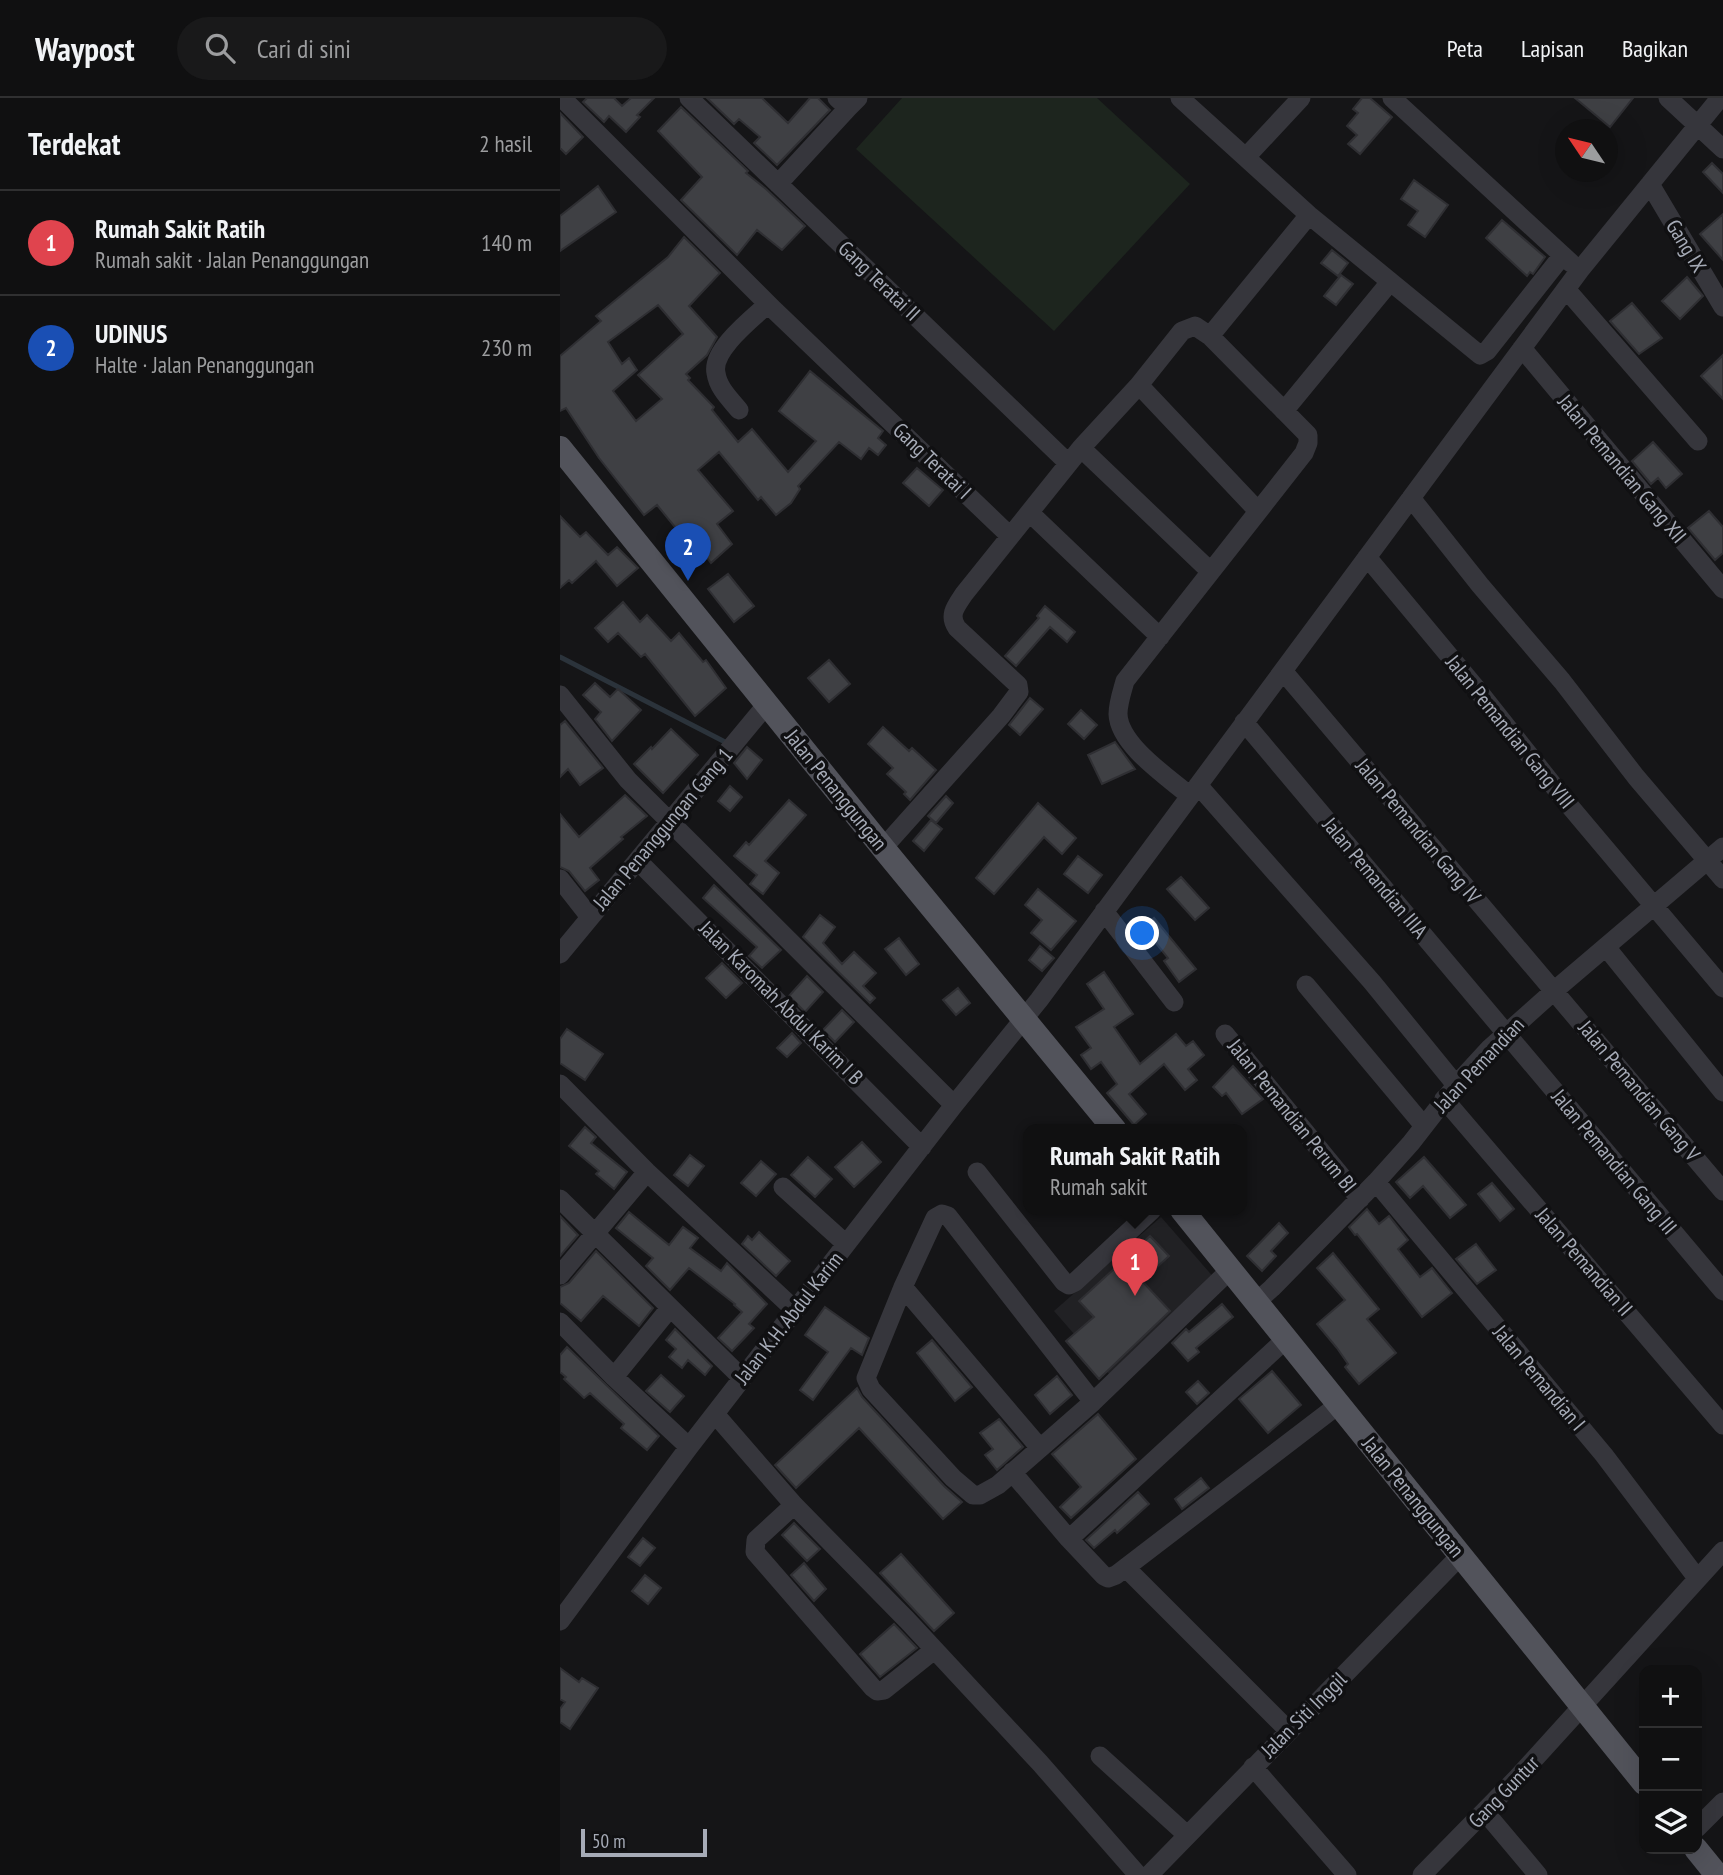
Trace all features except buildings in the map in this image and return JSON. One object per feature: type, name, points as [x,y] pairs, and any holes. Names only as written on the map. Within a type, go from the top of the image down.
[{"type":"main road","name":"Jalan Penanggungan","points":[[560,448],[1110,1124]]},
{"type":"main road","name":"Jalan Penanggungan","points":[[1186,1215],[1229,1272],[1639,1777]]},
{"type":"main road","points":[[1700,1854],[1717,1875]]},
{"type":"street","name":"Gang Teratai I","points":[[562,98],[768,304],[1010,536]]},
{"type":"street","name":"Gang Teratai II","points":[[689,98],[1068,463]]},
{"type":"street","points":[[1180,98],[1309,215],[1480,355],[1487,351],[1562,257]]},
{"type":"street","points":[[1247,157],[1301,98]]},
{"type":"street","points":[[1392,98],[1562,257],[1580,270]]},
{"type":"street","points":[[1668,98],[1723,149]]},
{"type":"street","name":"Jalan K.H. Abdul Karim","points":[[560,1620],[742,1378],[1023,1020],[1580,270],[1720,98]]},
{"type":"street","points":[[778,184],[848,101]]},
{"type":"street","name":"Gang IX","points":[[1650,184],[1723,307]]},
{"type":"street","points":[[883,848],[1001,716],[1019,692],[1018,685],[957,628],[952,616],[964,594],[1068,463],[1139,385],[1182,331],[1198,327],[1210,336],[1309,215]]},
{"type":"street","points":[[1284,411],[1390,282]]},
{"type":"street","points":[[1566,289],[1698,441]]},
{"type":"street","points":[[739,410],[724,392],[716,373],[716,363],[719,354],[731,340],[768,304]]},
{"type":"street","name":"Jalan Pemandian II","points":[[1210,336],[1308,435],[1308,447],[1125,681],[1118,717],[1125,735],[1137,750],[1194,790],[1371,982],[1450,1092],[1723,1425]]},
{"type":"street","name":"Jalan Pemandian Gang XII","points":[[1522,348],[1723,589]]},
{"type":"street","points":[[1139,385],[1258,511]]},
{"type":"street","points":[[1081,448],[1210,571]]},
{"type":"street","points":[[1411,498],[1480,585],[1562,681],[1636,777],[1723,879]]},
{"type":"street","points":[[1030,513],[1160,637]]},
{"type":"street","name":"Jalan Pemandian Gang VIII","points":[[1367,557],[1723,988]]},
{"type":"street","name":"Jalan Pemandian Gang IV","points":[[1283,671],[1555,990]]},
{"type":"street","points":[[560,695],[628,780],[954,1105]]},
{"type":"street","name":"Jalan Penanggungan Gang 1","points":[[560,954],[767,704]]},
{"type":"street","name":"Jalan Pemandian IIIA","points":[[1244,722],[1506,1033]]},
{"type":"street","name":"Jalan Pemandian","points":[[1255,1303],[1376,1182],[1450,1092],[1506,1033],[1723,847]]},
{"type":"street","name":"Jalan Karomah Abdul Karim I B","points":[[638,861],[922,1147]]},
{"type":"street","points":[[560,879],[590,917]]},
{"type":"street","points":[[1104,911],[1174,1002]]},
{"type":"street","points":[[1606,947],[1723,1092]]},
{"type":"street","points":[[1306,985],[1424,1126]]},
{"type":"street","name":"Jalan Pemandian Gang V","points":[[1555,990],[1723,1191]]},
{"type":"street","name":"Jalan Pemandian Gang III","points":[[1506,1033],[1723,1292]]},
{"type":"street","name":"Jalan Pemandian Perum BI","points":[[1225,1034],[1360,1199]]},
{"type":"street","points":[[560,1084],[646,1172],[795,1310]]},
{"type":"street","points":[[560,1275],[646,1172]]},
{"type":"street","points":[[977,1172],[1069,1285],[1147,1215]]},
{"type":"street","name":"Jalan Pemandian I","points":[[1376,1182],[1604,1455],[1697,1578]]},
{"type":"street","points":[[783,1187],[846,1244]]},
{"type":"street","points":[[560,1199],[742,1378]]},
{"type":"street","points":[[1093,1402],[948,1216],[939,1214],[903,1287],[867,1374],[871,1389],[969,1494],[980,1495],[998,1485],[1093,1402],[1229,1272]]},
{"type":"street","points":[[903,1287],[1040,1448]]},
{"type":"street","points":[[614,1377],[670,1308]]},
{"type":"street","points":[[560,1322],[689,1447]]},
{"type":"street","points":[[1069,1539],[1284,1340]]},
{"type":"street","points":[[1013,1472],[1069,1539],[1108,1578],[1126,1568],[1338,1405]]},
{"type":"street","points":[[715,1414],[794,1505],[1040,1763],[1138,1875]]},
{"type":"street","points":[[794,1505],[755,1540],[755,1552],[873,1688],[877,1691],[884,1690],[934,1650]]},
{"type":"street","name":"Gang Guntur","points":[[1422,1875],[1485,1812],[1723,1551]]},
{"type":"street","name":"Jalan Siti Inggil","points":[[1149,1875],[1460,1556]]},
{"type":"street","points":[[1126,1568],[1288,1730]]},
{"type":"street","points":[[1100,1756],[1187,1835]]},
{"type":"street","points":[[1253,1767],[1347,1875]]},
{"type":"street","points":[[1702,1823],[1723,1802]]},
{"type":"street","points":[[1485,1812],[1538,1875]]},
{"type":"shaded area","points":[[902,98],[1097,98],[1190,184],[1054,331],[856,149]]},
{"type":"shaded area","points":[[1161,1217],[1216,1280],[1109,1374],[1054,1311]]},
{"type":"waterway","points":[[560,657],[729,744]]},
{"type":"place","name":"UDINUS","points":[[688,581]]},
{"type":"place","name":"Rumah Sakit Ratih","points":[[1135,1296]]}]
